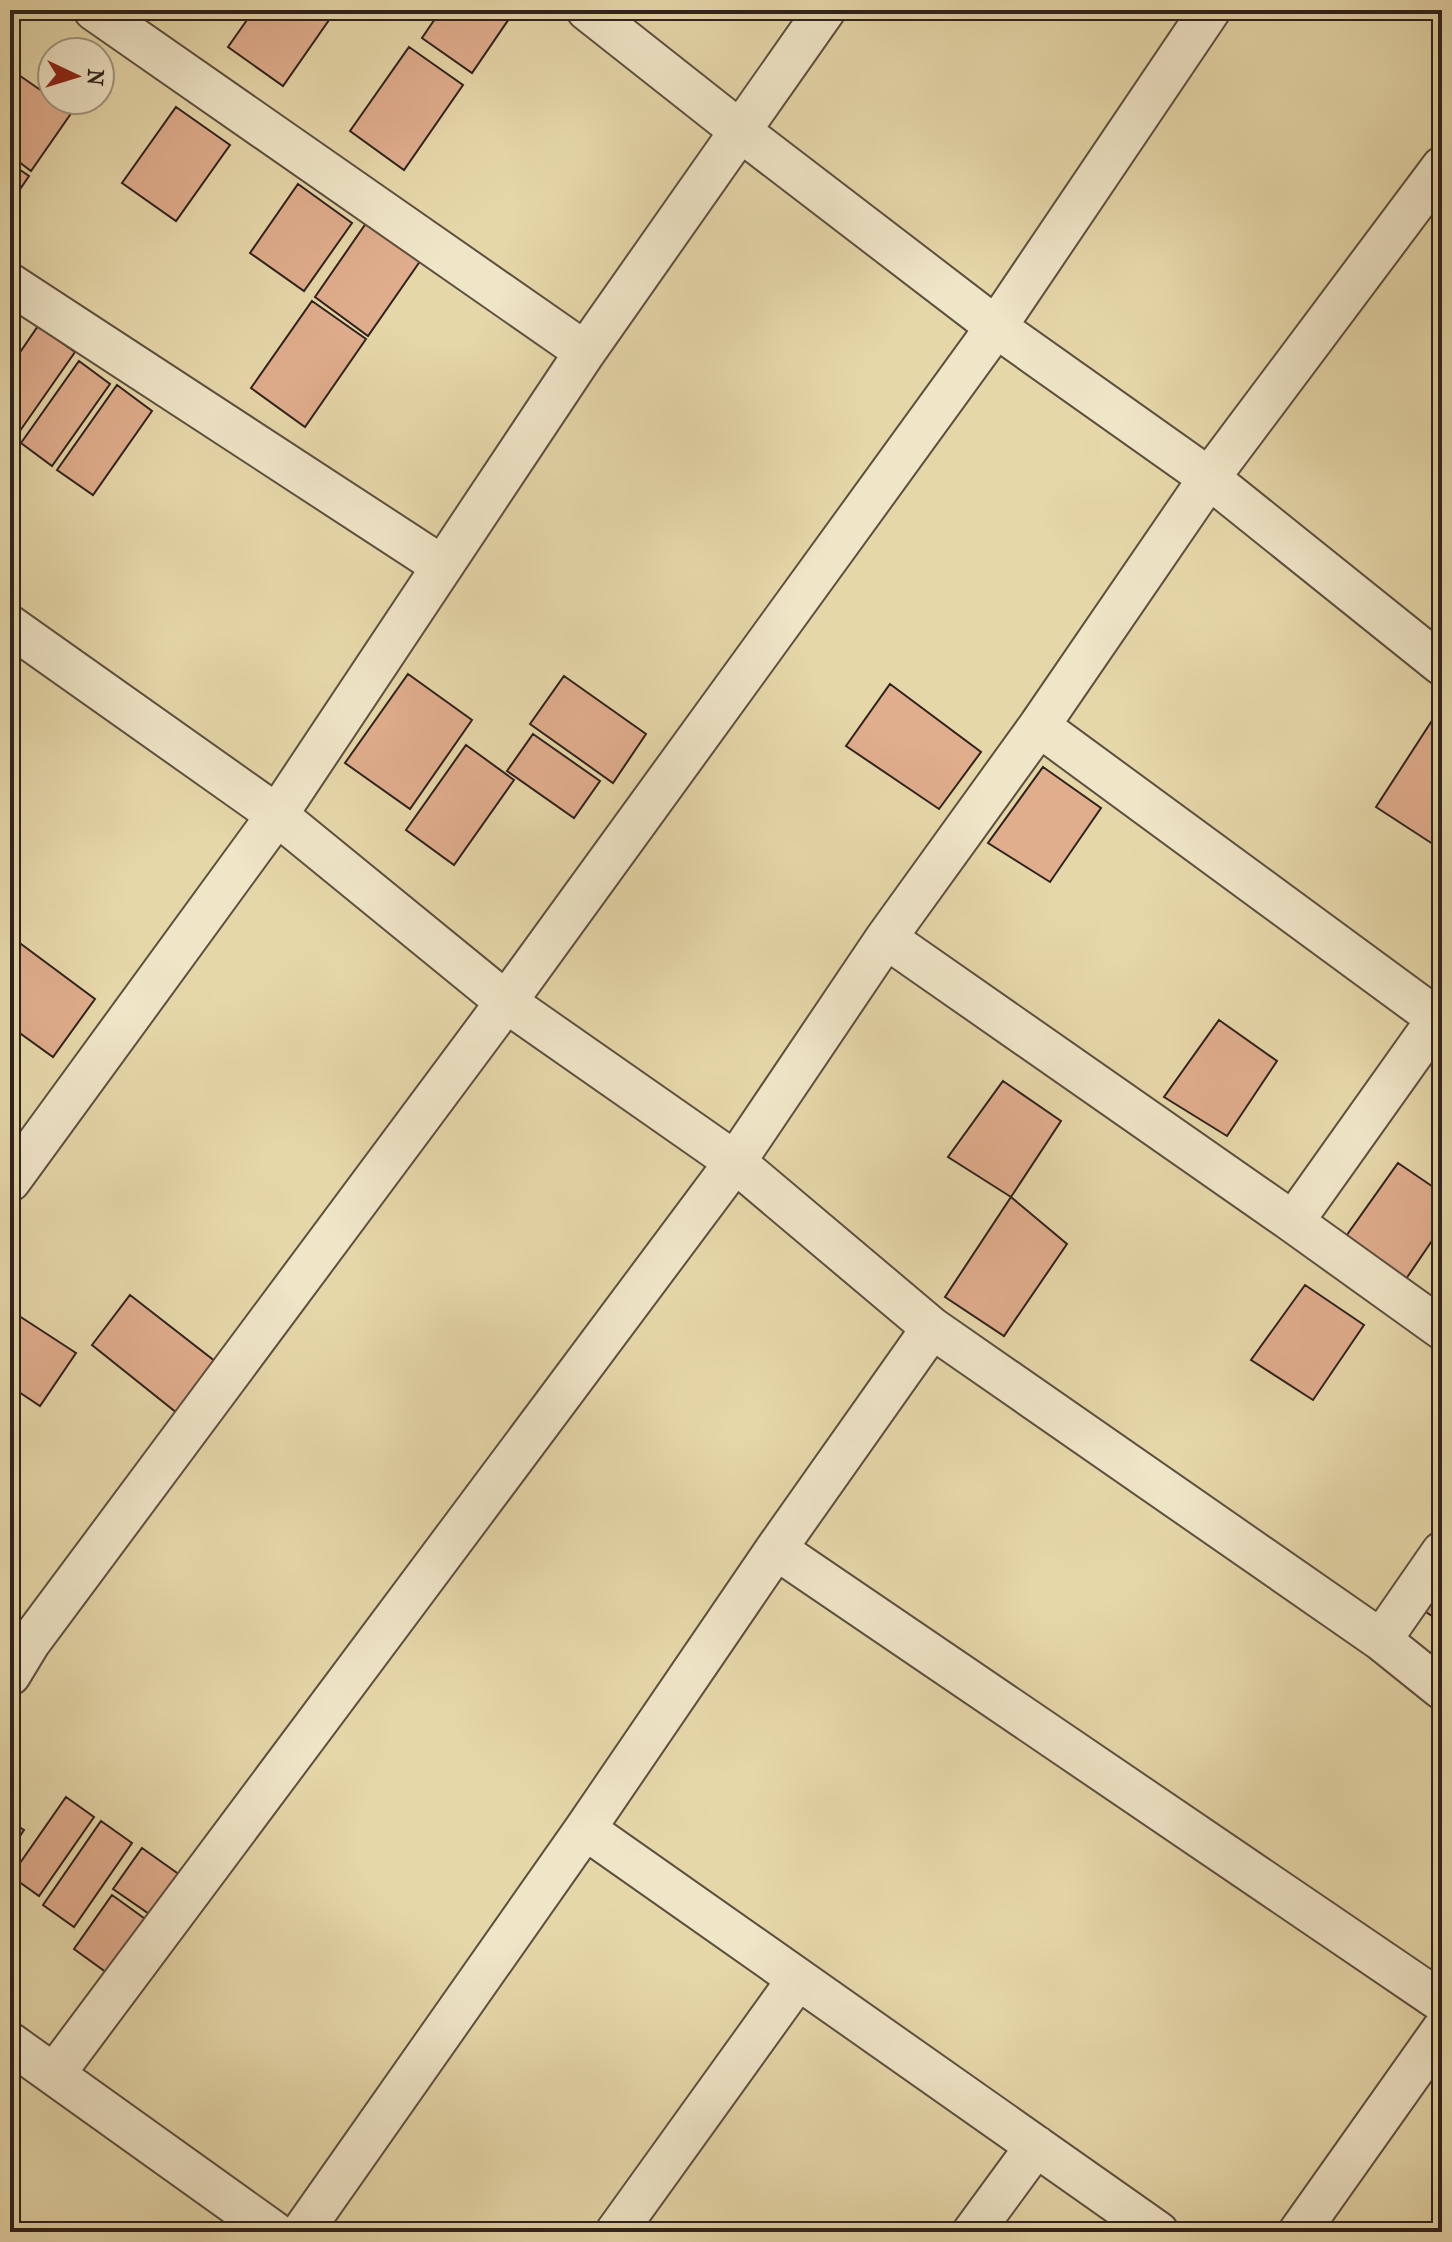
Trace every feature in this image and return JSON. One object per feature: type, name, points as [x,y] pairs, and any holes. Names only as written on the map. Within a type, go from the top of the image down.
[{"type":"street","points":[[94,10],[585,352]]},
{"type":"street","points":[[587,10],[996,327],[1209,478],[1437,651]]},
{"type":"street","points":[[10,1181],[277,815],[585,352],[825,10]]},
{"type":"street","points":[[17,1648],[506,1002],[996,327],[1210,10]]},
{"type":"street","points":[[55,2073],[735,1162],[886,938],[1039,726],[1209,478],[1442,167]]},
{"type":"street","points":[[10,284],[442,566]]},
{"type":"street","points":[[15,640],[277,815],[506,1002],[735,1162],[932,1328],[1381,1640],[1442,1689]]},
{"type":"street","points":[[1039,726],[1440,1020],[1293,1222]]},
{"type":"street","points":[[886,938],[1442,1329]]},
{"type":"street","points":[[302,2232],[932,1328]]},
{"type":"street","points":[[776,1549],[1442,2002]]},
{"type":"street","points":[[1381,1640],[1442,1552]]},
{"type":"street","points":[[585,1829],[1158,2232]]},
{"type":"street","points":[[616,2232],[798,1979]]},
{"type":"street","points":[[1299,2232],[1442,2030]]},
{"type":"street","points":[[10,2043],[274,2232]]},
{"type":"street","points":[[973,2232],[1036,2146]]},
{"type":"building","points":[[254,10],[336,10],[283,86],[228,47]]},
{"type":"building","points":[[441,10],[508,10],[513,13],[472,73],[422,38]]},
{"type":"building","points":[[409,47],[463,85],[404,170],[350,131]]},
{"type":"building","points":[[13,71],[36,87],[36,116],[69,116],[31,171],[10,155],[10,76]]},
{"type":"building","points":[[176,107],[230,145],[176,221],[122,183]]},
{"type":"building","points":[[10,163],[29,176],[10,204]]},
{"type":"building","points":[[298,184],[352,223],[304,291],[250,253]]},
{"type":"building","points":[[369,219],[423,257],[368,336],[315,297]]},
{"type":"building","points":[[312,301],[366,339],[305,427],[251,388]]},
{"type":"building","points":[[38,326],[75,352],[15,438],[10,435],[10,367]]},
{"type":"building","points":[[79,361],[110,384],[52,466],[21,443]]},
{"type":"building","points":[[117,385],[152,411],[93,495],[57,470]]},
{"type":"building","points":[[10,445],[20,452],[10,466]]},
{"type":"building","points":[[408,674],[472,720],[410,809],[345,763]]},
{"type":"building","points":[[564,676],[646,734],[613,783],[530,724]]},
{"type":"building","points":[[890,684],[981,752],[939,809],[846,746]]},
{"type":"building","points":[[1433,719],[1442,727],[1442,850],[1376,807]]},
{"type":"building","points":[[533,734],[600,781],[574,818],[507,771]]},
{"type":"building","points":[[466,745],[514,780],[454,865],[406,830]]},
{"type":"building","points":[[1043,767],[1101,808],[1050,882],[988,843]]},
{"type":"building","points":[[13,938],[95,999],[53,1057],[10,1026],[10,942]]},
{"type":"building","points":[[1219,1020],[1277,1061],[1227,1136],[1164,1097]]},
{"type":"building","points":[[1003,1081],[1061,1121],[1011,1197],[948,1157]]},
{"type":"building","points":[[1398,1163],[1442,1193],[1442,1226],[1406,1279],[1344,1239]]},
{"type":"building","points":[[1011,1197],[1067,1244],[1004,1336],[945,1297]]},
{"type":"building","points":[[1305,1285],[1364,1325],[1313,1400],[1251,1360]]},
{"type":"building","points":[[130,1295],[216,1362],[177,1413],[92,1345]]},
{"type":"building","points":[[10,1310],[76,1353],[40,1406],[10,1386]]},
{"type":"building","points":[[1442,1585],[1442,1622],[1424,1611]]},
{"type":"building","points":[[66,1797],[94,1817],[39,1896],[11,1876]]},
{"type":"building","points":[[10,1821],[24,1830],[10,1851]]},
{"type":"building","points":[[101,1821],[132,1843],[74,1927],[43,1905]]},
{"type":"building","points":[[142,1848],[187,1880],[158,1920],[113,1889]]},
{"type":"building","points":[[112,1895],[148,1921],[110,1975],[74,1949]]}]
